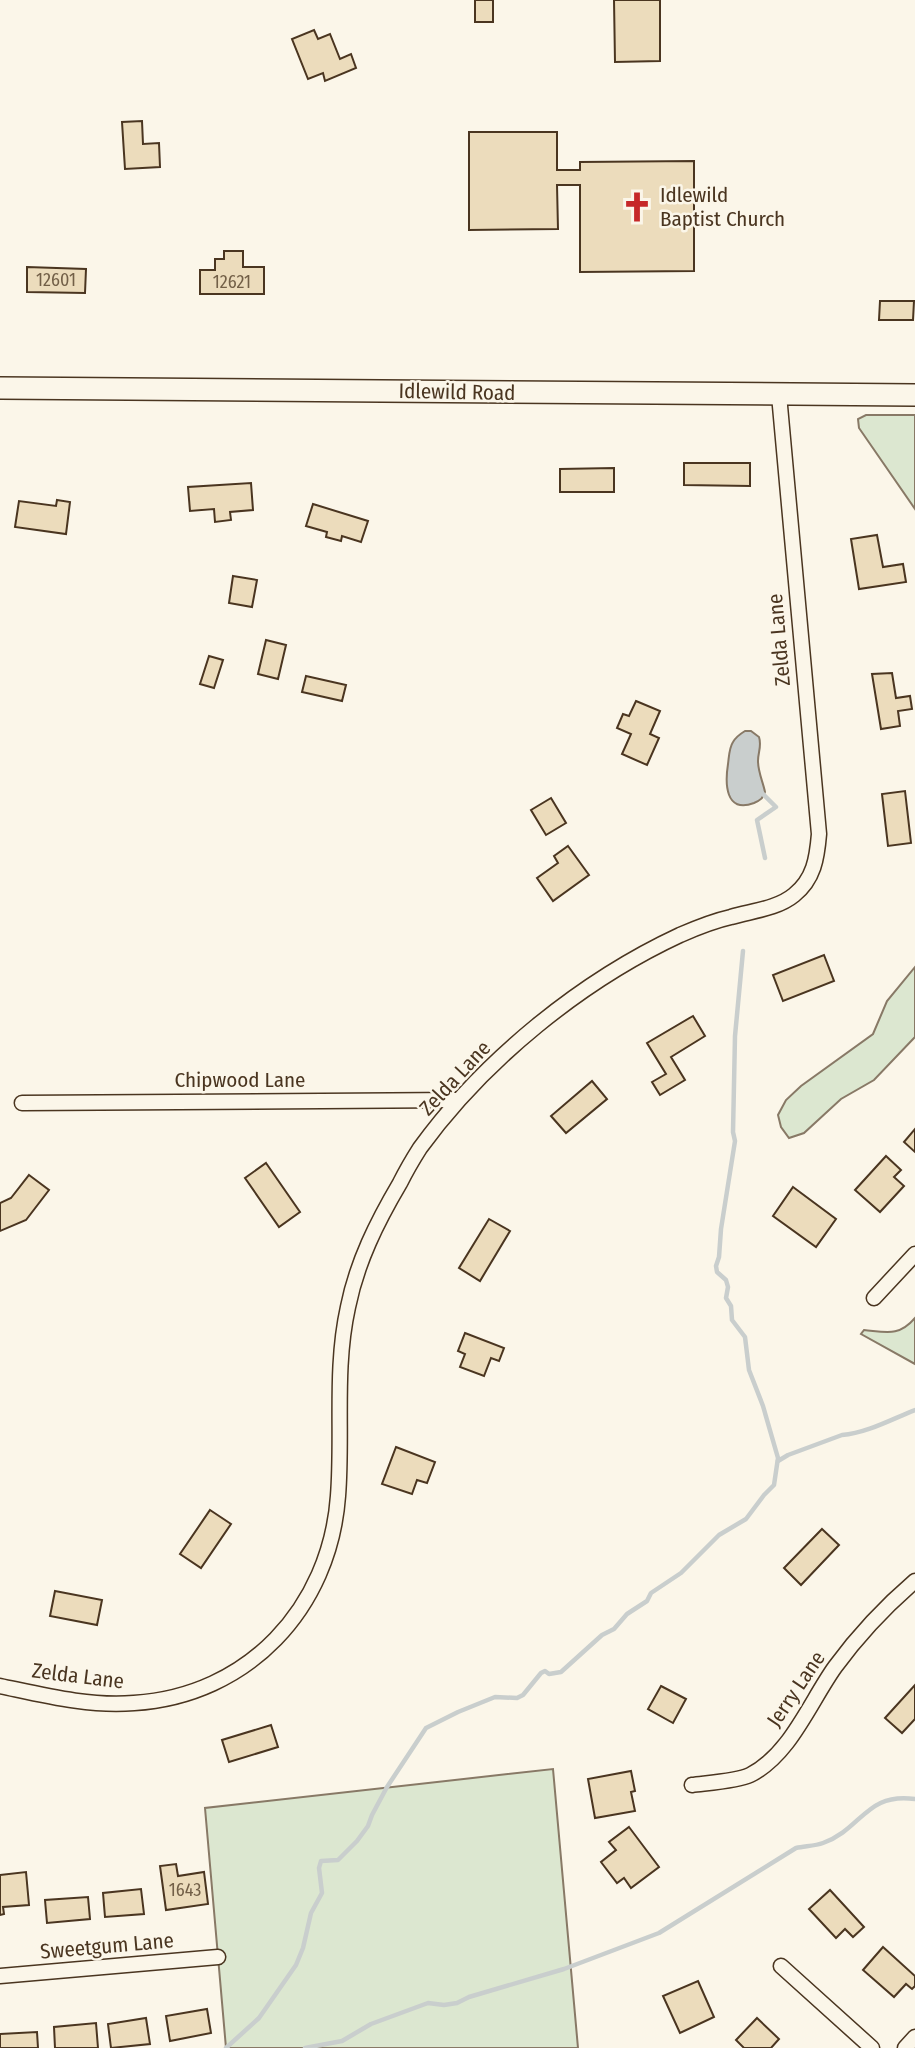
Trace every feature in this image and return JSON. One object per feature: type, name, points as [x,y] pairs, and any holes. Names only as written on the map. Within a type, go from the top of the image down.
[{"type":"main road","name":"Idlewild Road","points":[[0,388],[915,395]]},
{"type":"street","name":"Zelda Lane","points":[[0,1686],[103,1703],[148,1702],[195,1691],[230,1675],[260,1654],[286,1629],[315,1586],[326,1559],[334,1525],[338,1496],[340,1361],[345,1320],[355,1279],[380,1217],[419,1150],[458,1100],[492,1065],[578,994],[640,955],[682,934],[716,921],[755,912],[784,900],[794,894],[811,875],[819,834],[779,395]]},
{"type":"street","name":"Chipwood Lane","points":[[22,1103],[458,1100]]},
{"type":"street","points":[[874,1298],[915,1254]]},
{"type":"street","name":"Jerry Lane","points":[[692,1786],[748,1777],[769,1763],[802,1722],[835,1668],[880,1615],[915,1581]]},
{"type":"street","name":"Sweetgum Lane","points":[[0,1976],[218,1957]]},
{"type":"street","points":[[781,1966],[872,2048]]},
{"type":"street","points":[[905,2048],[915,2037]]},
{"type":"green space","points":[[866,415],[915,415],[915,509],[859,428],[858,419]]},
{"type":"green space","points":[[915,967],[915,1037],[874,1080],[841,1099],[804,1133],[789,1138],[781,1127],[778,1115],[786,1100],[873,1034],[887,1001]]},
{"type":"green space","points":[[915,1318],[915,1364],[861,1334],[864,1330],[898,1331]]},
{"type":"green space","points":[[553,1769],[578,2048],[226,2048],[205,1808]]},
{"type":"shaded area","points":[[745,731],[751,731],[759,737],[758,765],[765,792],[758,801],[744,805],[732,801],[727,780],[731,747],[735,739]]},
{"type":"building","points":[[475,0],[493,0],[493,22],[475,22]]},
{"type":"building","points":[[614,0],[660,0],[660,61],[615,62]]},
{"type":"building","points":[[314,30],[318,39],[330,34],[340,59],[351,54],[356,68],[325,81],[323,73],[308,79],[292,39]]},
{"type":"building","points":[[142,121],[143,144],[159,143],[160,167],[125,169],[122,122]]},
{"type":"building","name":"Idlewild Baptist Church","points":[[469,132],[557,132],[557,170],[580,170],[580,162],[694,161],[694,271],[580,272],[580,185],[557,185],[558,229],[469,230]]},
{"type":"building","points":[[224,251],[243,251],[243,267],[264,267],[264,294],[200,294],[200,270],[215,270],[215,259],[224,259]]},
{"type":"building","points":[[27,267],[86,269],[85,293],[27,292]]},
{"type":"building","points":[[880,301],[914,301],[913,320],[879,320]]},
{"type":"building","points":[[684,463],[750,463],[750,486],[684,485]]},
{"type":"building","points":[[614,468],[614,492],[560,492],[560,469]]},
{"type":"building","points":[[251,483],[253,510],[230,512],[231,520],[215,522],[214,509],[190,511],[188,487]]},
{"type":"building","points":[[57,500],[70,502],[66,534],[15,527],[19,501],[56,506]]},
{"type":"building","points":[[313,504],[368,521],[361,542],[342,536],[341,541],[326,537],[327,532],[306,526]]},
{"type":"building","points":[[877,535],[883,567],[903,564],[906,582],[859,589],[851,539]]},
{"type":"building","points":[[233,576],[257,580],[252,607],[229,603]]},
{"type":"building","points":[[266,640],[286,645],[278,679],[258,674]]},
{"type":"building","points":[[209,656],[223,660],[214,688],[200,684]]},
{"type":"building","points":[[892,673],[896,698],[910,696],[912,709],[898,711],[900,726],[881,729],[872,674]]},
{"type":"building","points":[[306,676],[346,685],[342,701],[302,692]]},
{"type":"building","points":[[636,701],[660,711],[650,734],[659,738],[647,765],[622,754],[631,734],[617,728],[623,714],[629,716]]},
{"type":"building","points":[[905,791],[911,843],[888,846],[882,794]]},
{"type":"building","points":[[551,798],[566,823],[546,835],[531,810]]},
{"type":"building","points":[[568,846],[589,875],[553,901],[537,878],[558,863],[554,856]]},
{"type":"building","points":[[824,955],[834,981],[783,1001],[773,975]]},
{"type":"building","points":[[693,1016],[705,1036],[671,1057],[685,1080],[660,1095],[652,1082],[666,1074],[647,1043]]},
{"type":"building","points":[[592,1081],[607,1099],[566,1133],[551,1116]]},
{"type":"building","points":[[915,1129],[915,1152],[904,1142]]},
{"type":"building","points":[[886,1156],[901,1170],[894,1177],[904,1186],[880,1212],[855,1190]]},
{"type":"building","points":[[266,1163],[300,1212],[279,1227],[245,1178]]},
{"type":"building","points":[[29,1175],[49,1190],[26,1220],[0,1231],[0,1203],[11,1198]]},
{"type":"building","points":[[793,1187],[836,1219],[816,1247],[773,1216]]},
{"type":"building","points":[[489,1219],[510,1231],[480,1281],[459,1268]]},
{"type":"building","points":[[465,1333],[504,1348],[499,1361],[491,1358],[484,1376],[460,1367],[465,1354],[458,1351]]},
{"type":"building","points":[[396,1447],[435,1462],[427,1483],[417,1480],[412,1494],[382,1484]]},
{"type":"building","points":[[210,1510],[231,1524],[201,1568],[180,1554]]},
{"type":"building","points":[[822,1529],[839,1545],[801,1585],[784,1568]]},
{"type":"building","points":[[55,1591],[102,1600],[97,1625],[50,1616]]},
{"type":"building","points":[[915,1685],[915,1719],[902,1733],[885,1718]]},
{"type":"building","points":[[661,1686],[686,1699],[673,1723],[648,1709]]},
{"type":"building","points":[[271,1725],[278,1747],[229,1762],[222,1740]]},
{"type":"building","points":[[631,1771],[635,1811],[595,1818],[588,1779]]},
{"type":"building","points":[[629,1827],[659,1867],[631,1888],[624,1878],[617,1883],[601,1862],[616,1850],[609,1842]]},
{"type":"building","points":[[176,1864],[178,1876],[204,1872],[208,1904],[166,1910],[160,1866]]},
{"type":"building","points":[[26,1872],[29,1905],[3,1907],[4,1914],[0,1915],[0,1875]]},
{"type":"building","points":[[141,1889],[144,1914],[105,1917],[103,1893]]},
{"type":"building","points":[[830,1890],[864,1927],[853,1937],[845,1929],[836,1938],[809,1909]]},
{"type":"building","points":[[88,1897],[90,1919],[47,1923],[45,1900]]},
{"type":"building","points":[[883,1947],[915,1976],[915,1986],[912,1989],[906,1984],[894,1997],[863,1970]]},
{"type":"building","points":[[698,1981],[714,2017],[680,2033],[663,1996]]},
{"type":"building","points":[[207,2009],[211,2033],[170,2041],[166,2016]]},
{"type":"building","points":[[146,2018],[150,2044],[111,2048],[108,2024]]},
{"type":"building","points":[[757,2018],[779,2039],[771,2048],[744,2048],[736,2040]]},
{"type":"building","points":[[96,2023],[98,2048],[55,2048],[54,2027]]},
{"type":"building","points":[[37,2032],[38,2048],[0,2048],[0,2034]]},
{"type":"waterway","points":[[762,793],[776,807],[757,820],[765,858]]},
{"type":"waterway","points":[[226,2048],[259,2018],[296,1965],[311,1913],[322,1893],[319,1868],[321,1861],[338,1860],[357,1841],[368,1826],[387,1787],[426,1728],[495,1697],[517,1698],[523,1695],[541,1673],[561,1672],[602,1635],[614,1629],[627,1614],[647,1601],[651,1593],[681,1573],[719,1535],[746,1519],[774,1485],[778,1458],[749,1370],[745,1337],[732,1320],[731,1306],[726,1298],[726,1280],[717,1272],[716,1266],[735,1141],[735,1036],[743,951]]},
{"type":"waterway","points":[[778,1461],[788,1455],[842,1435],[870,1429],[915,1410]]},
{"type":"waterway","points":[[305,2048],[342,2041],[371,2024],[428,2003],[457,2003],[564,1969],[659,1933],[796,1848],[820,1844],[836,1837],[875,1806],[899,1798],[915,1799]]},
{"type":"place","name":"Idlewild Baptist Church","points":[[637,207]]}]
